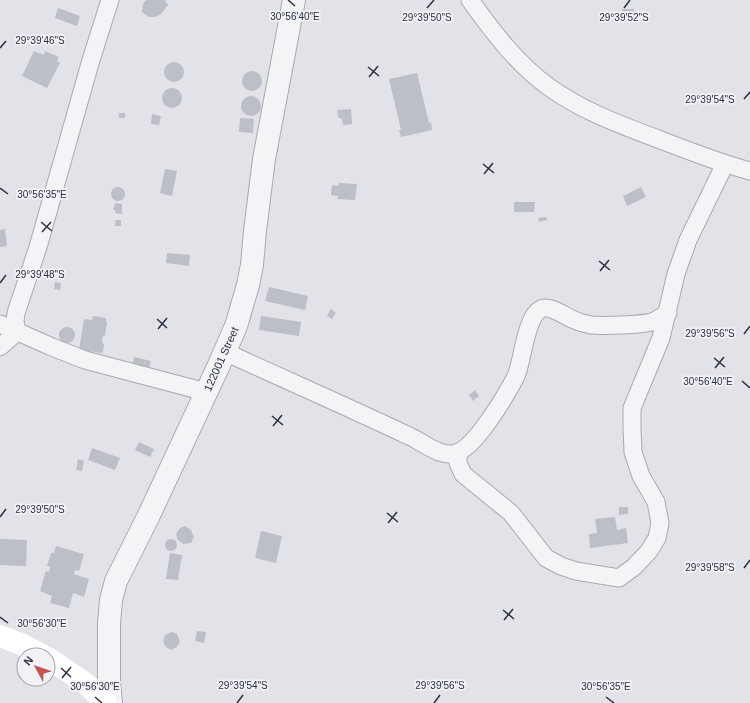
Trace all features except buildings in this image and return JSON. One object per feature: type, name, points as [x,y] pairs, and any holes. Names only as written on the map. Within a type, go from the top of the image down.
[{"type":"main road","points":[[0,636],[27,647]]},
{"type":"main road","points":[[56,663],[85,683],[106,703]]},
{"type":"street","points":[[17,332],[15,321],[16,313],[38,247],[91,60],[110,0]]},
{"type":"street","name":"122001 Street","points":[[111,703],[109,684],[109,624],[111,600],[116,581],[149,515],[225,352],[236,326],[251,272],[264,159],[294,0]]},
{"type":"street","points":[[470,0],[492,30],[518,60],[548,87],[576,105],[638,131],[725,164],[750,171]]},
{"type":"street","points":[[458,453],[458,463],[463,474],[511,513],[546,558],[561,566],[576,571],[619,578],[634,567],[649,551],[657,538],[660,523],[656,502],[641,476],[633,452],[632,408],[661,338],[676,274],[688,240],[725,164]]},
{"type":"street","points":[[225,352],[410,436],[439,452],[448,455],[458,453],[468,446],[495,412],[510,388],[517,373],[528,329],[533,318],[540,309],[550,308],[576,321],[592,325],[652,322],[668,313]]},
{"type":"street","points":[[0,324],[84,360],[206,392]]},
{"type":"street","points":[[0,348],[17,332]]}]
